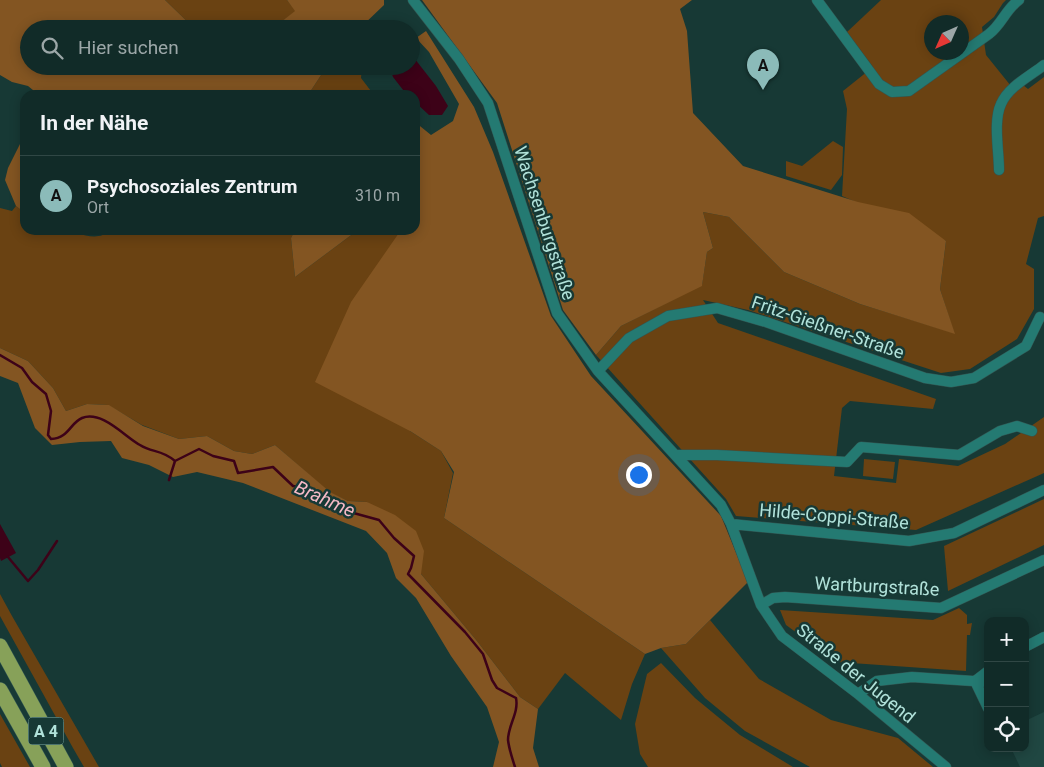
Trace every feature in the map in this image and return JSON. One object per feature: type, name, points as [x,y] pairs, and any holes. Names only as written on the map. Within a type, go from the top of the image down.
[{"type":"highway","name":"A 4","points":[[0,646],[66,767]]},
{"type":"highway","name":"A 4","points":[[2,693],[43,767]]},
{"type":"street","name":"Wachsenburgstraße","points":[[413,0],[459,59],[488,103],[557,313],[598,371],[721,505],[731,524],[747,567]]},
{"type":"street","points":[[817,0],[880,84],[892,92],[909,91],[989,34],[997,28],[1011,6],[1019,0]]},
{"type":"street","points":[[1000,170],[997,116],[1001,103],[1011,90],[1044,65]]},
{"type":"street","name":"Fritz-Gießner-Straße","points":[[598,371],[629,338],[668,316],[717,308],[766,322],[925,378],[951,382],[974,378],[1026,346],[1040,317]]},
{"type":"street","points":[[676,455],[717,455],[846,462],[861,447],[959,455],[1000,431],[1017,426],[1032,431]]},
{"type":"street","name":"Hilde-Coppi-Straße","points":[[731,524],[909,541],[954,533],[1044,490]]},
{"type":"street","name":"Wartburgstraße","points":[[761,605],[773,598],[784,597],[941,608],[1044,560]]},
{"type":"street","name":"Straße der Jugend","points":[[747,567],[761,605],[782,636],[858,694],[946,767]]},
{"type":"street","points":[[1029,644],[1044,637]]},
{"type":"street","points":[[975,681],[984,674]]},
{"type":"street","points":[[858,694],[877,681],[912,677],[984,682]]},
{"type":"street","points":[[975,681],[988,707]]},
{"type":"shaded area","points":[[0,0],[165,0],[186,20],[20,20],[20,75],[321,75],[311,90],[33,90],[28,86],[12,82],[0,75]]},
{"type":"shaded area","points":[[165,0],[287,0],[296,11],[284,20],[186,20]]},
{"type":"shaded area","points":[[287,0],[384,0],[384,5],[368,20],[284,20],[295,11]]},
{"type":"shaded area","points":[[422,0],[692,0],[680,9],[687,31],[693,113],[743,166],[858,202],[909,213],[946,241],[940,289],[955,334],[860,304],[784,272],[729,217],[703,212],[713,248],[707,252],[702,286],[621,326],[596,355],[563,310],[497,103]]},
{"type":"shaded area","points":[[881,0],[1006,0],[994,17],[982,27],[986,55],[1015,91],[1023,85],[1028,89],[1044,77],[1044,216],[1038,218],[1026,264],[1034,269],[1034,309],[1017,339],[970,369],[941,373],[748,310],[703,300],[718,323],[936,399],[933,409],[850,401],[842,408],[834,476],[896,483],[899,459],[958,466],[1005,444],[1044,417],[1044,473],[916,530],[736,516],[726,499],[596,355],[621,326],[702,285],[707,252],[713,248],[703,212],[729,217],[784,272],[860,304],[954,333],[940,289],[946,241],[842,196],[847,109],[843,91],[873,67],[847,32]]},
{"type":"shaded area","points":[[426,31],[474,107],[493,152],[551,316],[591,376],[721,516],[748,582],[686,644],[661,648],[645,654],[444,518],[454,472],[441,451],[410,431],[315,382],[351,302],[398,235],[420,235],[420,126],[431,135],[453,121],[459,104],[429,52],[420,42],[420,35]]},
{"type":"shaded area","points":[[420,66],[436,86],[448,106],[442,115],[429,115],[420,107],[420,90],[403,90],[392,75],[420,75]]},
{"type":"shaded area","points":[[321,75],[361,75],[361,78],[370,90],[311,90]]},
{"type":"shaded area","points":[[833,141],[843,147],[842,175],[831,190],[786,176],[786,161],[802,166]]},
{"type":"shaded area","points":[[20,144],[20,209],[16,206],[5,180],[8,168]]},
{"type":"shaded area","points":[[16,206],[20,209],[20,235],[292,235],[291,238],[295,277],[351,235],[399,235],[410,431],[441,451],[453,473],[444,518],[645,654],[632,684],[621,720],[565,673],[538,709],[520,697],[477,641],[421,574],[367,502],[348,501],[329,492],[275,445],[252,454],[234,451],[207,436],[179,439],[142,425],[108,405],[87,404],[66,411],[53,388],[28,361],[0,348],[0,208],[12,211]]},
{"type":"shaded area","points":[[292,235],[351,235],[295,277],[291,238]]},
{"type":"shaded area","points":[[0,348],[28,361],[53,388],[66,411],[87,404],[109,405],[143,426],[179,439],[207,436],[234,451],[252,454],[275,445],[330,492],[348,501],[367,502],[395,515],[416,531],[424,551],[421,574],[477,641],[520,697],[538,709],[533,748],[539,767],[493,767],[499,742],[487,707],[451,656],[416,598],[396,578],[387,553],[366,531],[243,483],[197,472],[173,477],[149,465],[122,458],[111,441],[52,445],[35,428],[18,383],[0,376]]},
{"type":"shaded area","points":[[864,459],[895,462],[893,479],[863,476]]},
{"type":"shaded area","points":[[1044,499],[1044,545],[948,591],[944,546]]},
{"type":"shaded area","points":[[0,524],[16,553],[1,561],[0,558]]},
{"type":"shaded area","points":[[0,594],[99,767],[84,767],[73,748],[0,616]]},
{"type":"shaded area","points":[[959,608],[967,615],[967,624],[972,623],[970,635],[967,635],[966,671],[837,662],[786,625],[780,610],[933,620]]},
{"type":"shaded area","points":[[710,620],[759,679],[831,720],[898,738],[933,767],[810,767],[745,731],[705,698],[661,648],[686,644]]},
{"type":"shaded area","points":[[661,663],[695,698],[740,735],[793,767],[648,767],[640,754],[635,724],[647,674]]},
{"type":"shaded area","points":[[1044,712],[1044,767],[1020,767],[1013,752],[1029,752],[1029,719]]},
{"type":"shaded area","points":[[0,714],[30,767],[2,767],[0,763]]},
{"type":"waterway","name":"Brahme","points":[[0,355],[22,368],[32,382],[46,394],[51,411],[48,435],[51,439],[62,436],[82,418],[97,418],[105,421],[144,447],[170,457],[175,461],[199,449],[213,456],[234,461],[238,473],[273,467],[293,486],[309,488],[326,497],[339,509],[379,520],[394,538],[414,556],[408,574],[465,632],[483,654],[492,680],[497,688],[516,698],[516,709],[508,735],[515,767]]},
{"type":"waterway","points":[[169,480],[175,461]]},
{"type":"waterway","points":[[8,557],[28,581],[38,570],[57,541]]},
{"type":"place","name":"Psychosoziales Zentrum","points":[[763,90]]}]
